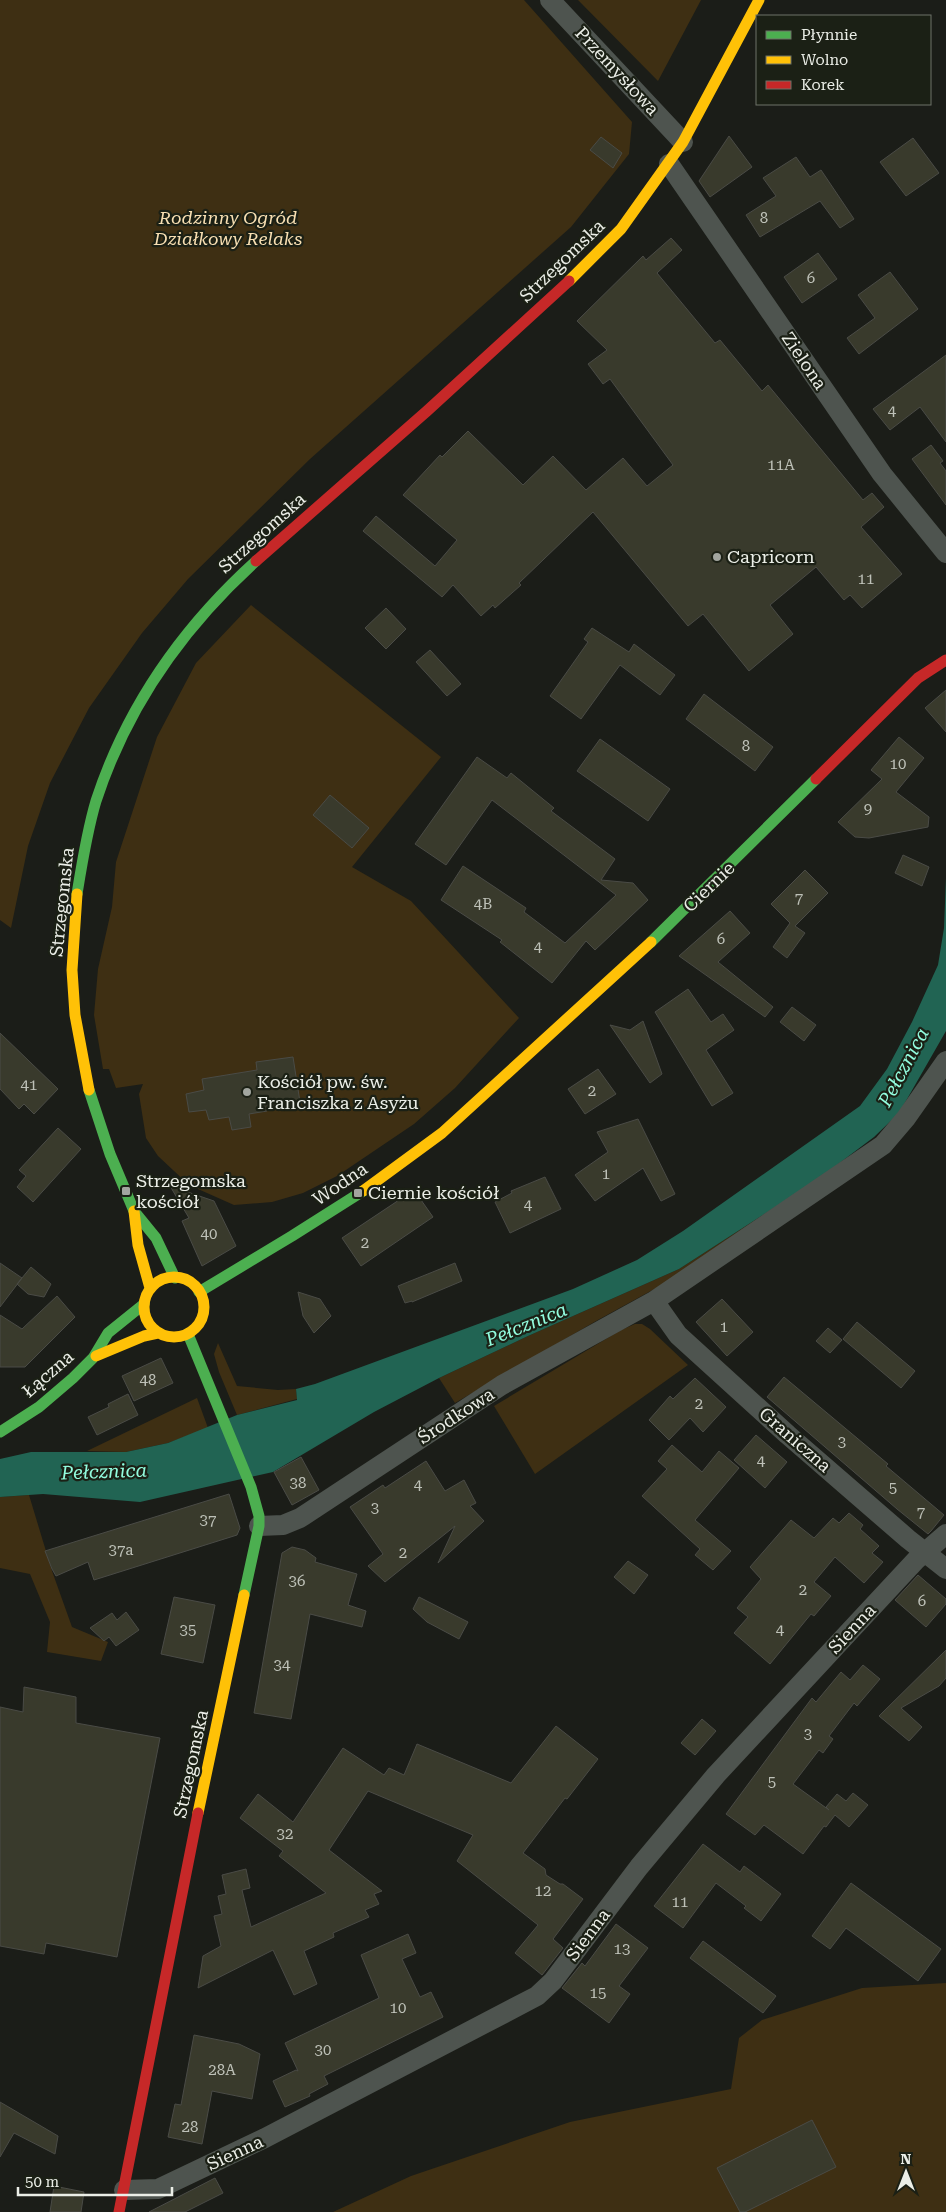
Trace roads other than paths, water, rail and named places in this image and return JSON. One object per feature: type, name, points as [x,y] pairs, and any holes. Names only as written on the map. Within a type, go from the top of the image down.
[{"type":"main road","name":"Strzegomska","points":[[150,1288],[138,1245],[134,1211],[110,1154],[86,1084],[80,1050],[72,970],[75,906],[85,846],[104,776],[129,723],[162,665],[210,605],[306,515],[427,411],[561,289],[621,229],[683,142],[759,0]]},
{"type":"main road","name":"Ciernie","points":[[468,1111],[626,967],[918,678],[946,660]]},
{"type":"main road","name":"Wodna","points":[[200,1292],[277,1248],[323,1217],[416,1154],[468,1111]]},
{"type":"main road","name":"Strzegomska","points":[[134,1211],[156,1238],[175,1278]]},
{"type":"main road","points":[[162,1279],[184,1279],[200,1292],[203,1303],[203,1315],[198,1326],[188,1334],[176,1337],[167,1336],[158,1333],[152,1328],[146,1317],[144,1304],[150,1288],[162,1279]]},
{"type":"main road","name":"Łączna","points":[[0,1432],[39,1407],[73,1378],[93,1358],[108,1333],[144,1304]]},
{"type":"main road","name":"Łączna","points":[[93,1358],[129,1342],[158,1333]]},
{"type":"main road","name":"Strzegomska","points":[[119,2212],[193,1834],[260,1526],[251,1488],[209,1390],[188,1334]]},
{"type":"street","name":"Przemysłowa","points":[[550,0],[683,142]]},
{"type":"street","name":"Zielona","points":[[669,164],[872,459],[946,553]]},
{"type":"street","points":[[654,1301],[883,1145],[906,1118],[946,1061]]},
{"type":"street","name":"Środkowa","points":[[260,1526],[283,1525],[300,1518],[502,1385],[654,1301]]},
{"type":"street","name":"Graniczna","points":[[654,1301],[678,1335],[788,1435],[946,1569]]},
{"type":"street","name":"Sienna","points":[[124,2190],[158,2189],[247,2147],[538,1996],[553,1981],[639,1867],[716,1775],[916,1560],[946,1534]]},
{"type":"water","name":"Pełcznica","points":[[946,878],[946,1031],[899,1113],[874,1137],[817,1180],[679,1269],[439,1378],[374,1412],[273,1472],[140,1502],[43,1494],[0,1497],[0,1459],[31,1452],[126,1452],[168,1443],[237,1415],[297,1400],[296,1389],[315,1384],[573,1289],[637,1260],[683,1231],[860,1106],[887,1069],[912,1022],[938,965],[944,928]]},
{"type":"place","name":"Capricorn","points":[[717,557]]},
{"type":"place","name":"Kościół pw. św. Franciszka z Asyżu","points":[[247,1092]]},
{"type":"place","name":"Strzegomska kościół","points":[[126,1191]]},
{"type":"place","name":"Ciernie kościół","points":[[358,1193]]},
{"type":"park label","name":"Rodzinny Ogród Działkowy Relaks","points":[[228,228]]}]
